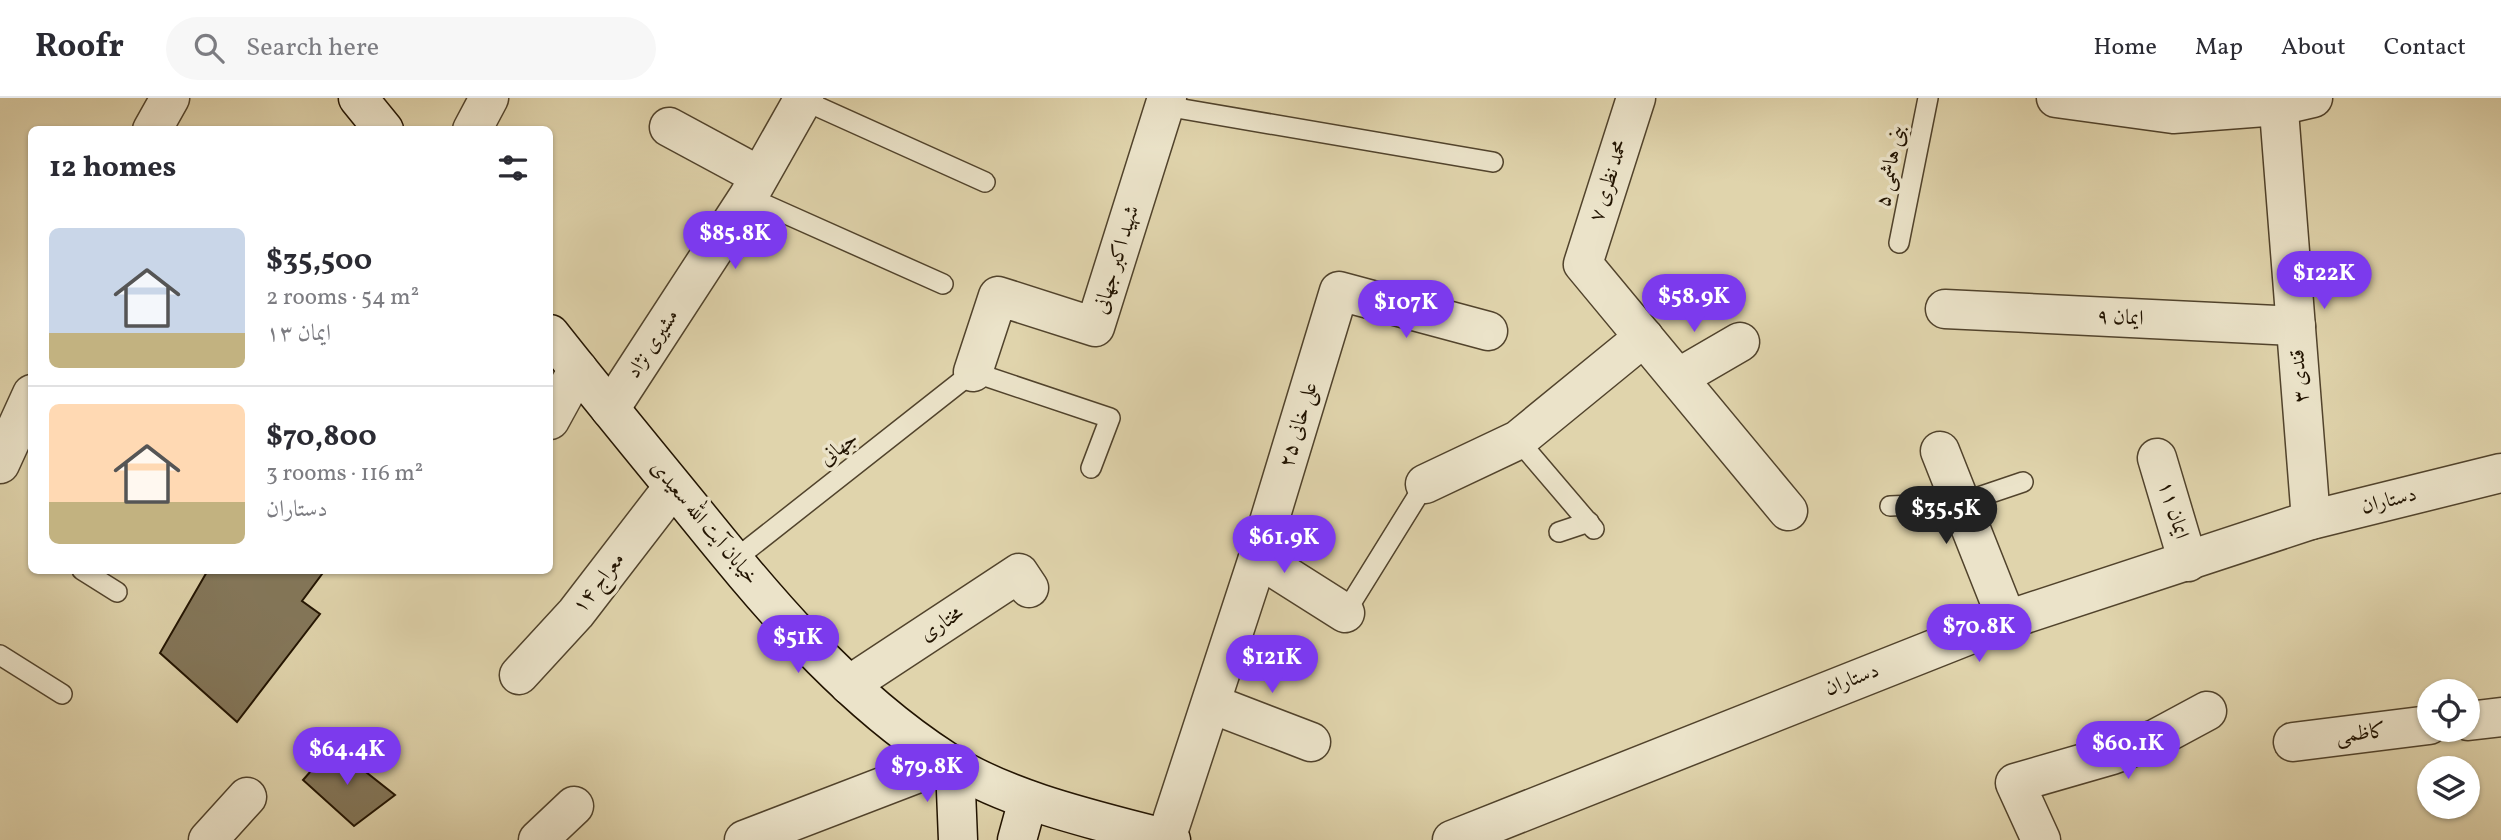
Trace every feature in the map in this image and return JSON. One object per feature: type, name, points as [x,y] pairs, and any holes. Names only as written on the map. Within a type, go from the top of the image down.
[{"type":"street","points":[[154,126],[170,98]]},
{"type":"street","points":[[358,98],[381,126]]},
{"type":"street","points":[[474,126],[489,98]]},
{"type":"street","name":"محمد نظری ۷","points":[[1636,98],[1583,264],[1644,337]]},
{"type":"street","name":"مشیری نژاد","points":[[610,410],[753,186],[803,99]]},
{"type":"street","points":[[2065,99],[2173,114],[2290,101]]},
{"type":"street","name":"قندی ۳","points":[[2290,101],[2296,326],[2311,520]]},
{"type":"street","name":"شهید اکبر جهانی","points":[[973,372],[998,296],[1096,327],[1166,102]]},
{"type":"street","points":[[668,127],[753,186]]},
{"type":"street","name":"علی خانی ۲۵","points":[[1168,839],[1258,558],[1339,291],[1488,331]]},
{"type":"street","name":"ایمان ۹","points":[[1945,309],[2296,326]]},
{"type":"street","points":[[1425,484],[1518,440],[1644,337],[1788,511]]},
{"type":"street","name":"خیابان آیت الله سعیدی","points":[[553,338],[733,561],[849,685],[885,716],[951,764],[1028,800],[1115,832],[1168,839]]},
{"type":"street","points":[[1678,378],[1740,342]]},
{"type":"street","points":[[553,415],[578,369]]},
{"type":"street","points":[[0,464],[28,403]]},
{"type":"street","points":[[1940,451],[2007,620]]},
{"type":"street","name":"ایمان ۱۱","points":[[2157,458],[2188,562]]},
{"type":"street","name":"دستاران","points":[[1452,840],[1898,679],[2007,620],[2311,520],[2501,473]]},
{"type":"street","name":"معراج ۱۴","points":[[519,675],[576,613],[673,487]]},
{"type":"street","points":[[1258,558],[1345,613]]},
{"type":"street","name":"مختاری","points":[[849,685],[1019,573],[1029,588]]},
{"type":"street","points":[[1212,704],[1311,742]]},
{"type":"street","points":[[2041,840],[2015,783],[2144,743],[2207,711]]},
{"type":"street","points":[[2480,720],[2501,717]]},
{"type":"street","name":"کاظمی","points":[[2292,742],[2417,727]]},
{"type":"street","points":[[744,840],[951,764],[958,840]]},
{"type":"street","points":[[208,840],[247,797]]},
{"type":"street","points":[[1017,840],[1028,800]]},
{"type":"street","points":[[538,840],[574,806]]},
{"type":"lane","name":"بنی هاشمی ۵","points":[[1899,243],[1928,98]]},
{"type":"lane","points":[[803,99],[985,182]]},
{"type":"lane","points":[[1166,102],[1493,162]]},
{"type":"lane","points":[[753,186],[943,284]]},
{"type":"lane","points":[[973,372],[1110,418],[1091,468]]},
{"type":"lane","name":"جهانی","points":[[733,561],[973,372]]},
{"type":"lane","points":[[1518,440],[1592,525],[1559,533]]},
{"type":"lane","points":[[1890,506],[1961,503],[2023,482]]},
{"type":"lane","points":[[1345,613],[1425,484]]},
{"type":"lane","points":[[88,574],[117,592]]},
{"type":"lane","points":[[0,655],[62,694]]},
{"type":"building","points":[[206,574],[322,574],[302,601],[320,614],[237,722],[160,653]]},
{"type":"building","points":[[333,746],[395,795],[354,826],[303,780]]}]
